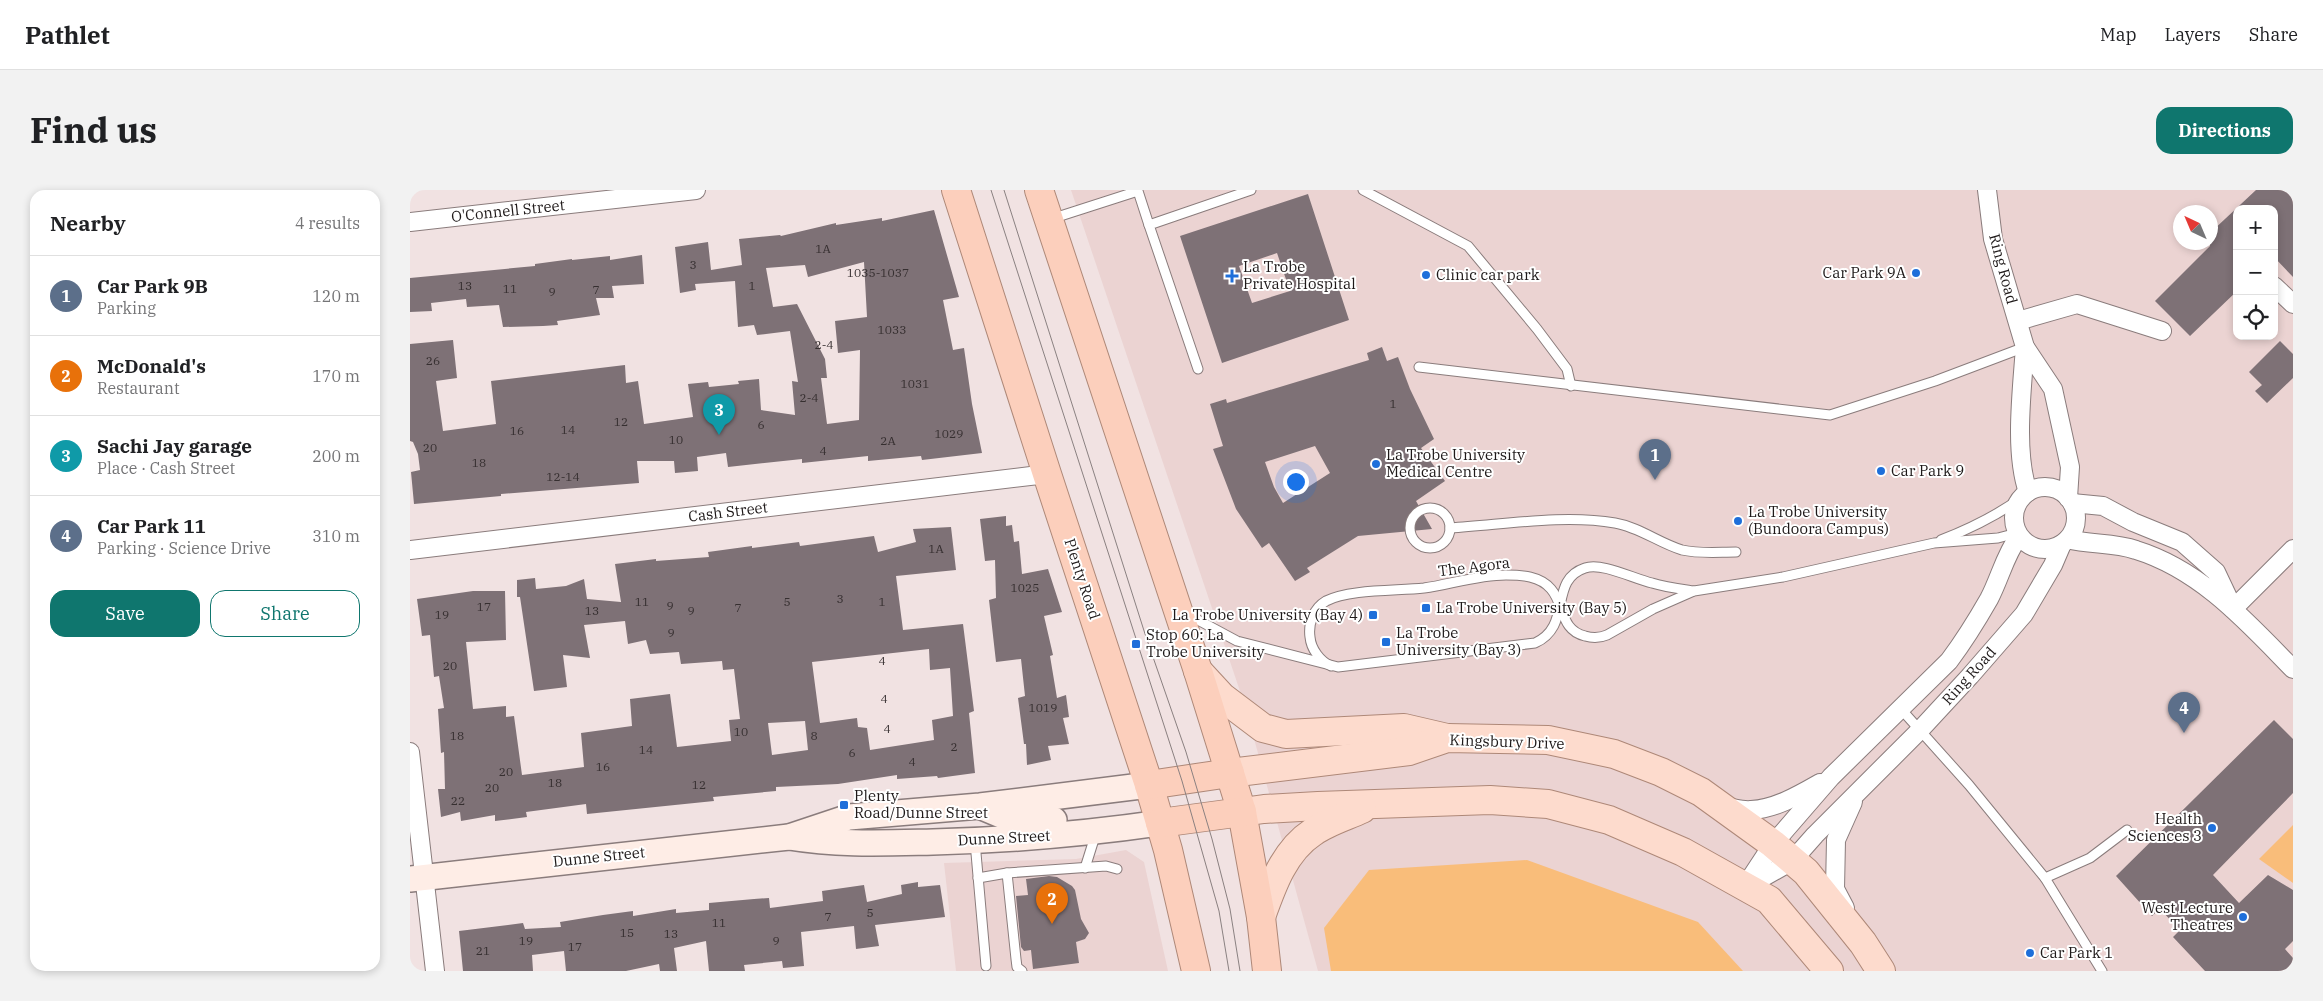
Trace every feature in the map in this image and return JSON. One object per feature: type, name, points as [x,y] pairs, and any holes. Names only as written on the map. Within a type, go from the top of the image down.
[{"type":"highway","name":"Plenty Road","points":[[956,190],[1046,474],[1149,785],[1196,971]]},
{"type":"highway","points":[[1039,190],[1198,671],[1242,812],[1261,917],[1267,971]]},
{"type":"highway","points":[[1149,785],[1230,773]]},
{"type":"highway","points":[[1160,823],[1242,812]]},
{"type":"main road","points":[[1198,671],[1222,697],[1262,728],[1286,734],[1404,728],[1447,738]]},
{"type":"main road","name":"Kingsbury Drive","points":[[1230,773],[1409,751],[1447,738],[1548,740],[1605,752],[1661,772],[1701,792],[1783,852],[1806,872],[1862,943],[1881,971]]},
{"type":"main road","name":"Dunne Street","points":[[417,877],[789,837],[849,816],[980,806],[1149,785]]},
{"type":"main road","points":[[1242,812],[1272,808],[1490,800],[1548,804],[1609,820],[1646,835],[1746,886],[1769,900],[1829,971]]},
{"type":"main road","points":[[1261,917],[1273,885],[1289,856],[1300,842],[1314,831],[1373,804]]},
{"type":"main road","points":[[980,806],[1017,821],[1093,819],[1098,824],[1096,832]]},
{"type":"main road","points":[[927,810],[968,840]]},
{"type":"main road","name":"Dunne Street","points":[[789,837],[842,844],[1009,840],[1096,832],[1160,823]]},
{"type":"street","name":"O'Connell Street","points":[[410,222],[696,190]]},
{"type":"street","name":"Ring Road","points":[[1987,190],[1993,239],[2025,347],[2053,389],[2070,467],[2070,500]]},
{"type":"street","points":[[2278,290],[2293,304]]},
{"type":"street","points":[[2018,321],[2077,304],[2162,331]]},
{"type":"street","name":"Ring Road","points":[[2025,347],[2021,392],[2021,460],[2026,494]]},
{"type":"street","name":"Cash Street","points":[[410,550],[1046,474]]},
{"type":"street","points":[[2070,500],[2075,510],[2075,525],[2065,541],[2050,549],[2038,549],[2027,544],[2018,534],[2014,513],[2017,504],[2026,494],[2036,489],[2054,489],[2070,500],[2103,506],[2133,522],[2182,542],[2216,572],[2233,609]]},
{"type":"street","name":"Ring Road","points":[[1746,886],[1783,852],[1831,777],[1949,661],[1964,641],[1989,597],[2008,551],[2018,534]]},
{"type":"street","name":"Ring Road","points":[[1746,886],[1783,852],[1858,792],[1920,730],[2024,614],[2065,541]]},
{"type":"street","points":[[2065,541],[2102,543],[2134,549],[2169,562],[2233,609],[2293,669]]},
{"type":"street","points":[[2169,562],[2182,542]]},
{"type":"street","points":[[2233,609],[2293,549]]},
{"type":"street","points":[[410,752],[417,877],[435,971]]},
{"type":"street","name":"Ring Road","points":[[1722,806],[1750,810],[1770,806],[1793,798],[1831,777]]},
{"type":"street","name":"Ring Road","points":[[1858,792],[1836,840],[1835,888],[1862,943]]},
{"type":"lane","points":[[1149,225],[1251,190]]},
{"type":"lane","points":[[1364,190],[1468,246],[1537,329],[1567,369],[1571,386]]},
{"type":"lane","points":[[1049,220],[1138,191],[1198,369]]},
{"type":"lane","points":[[1419,367],[1830,415],[1935,381],[2025,347]]},
{"type":"lane","points":[[1934,543],[1979,525],[2026,494]]},
{"type":"lane","points":[[1430,508],[1436,509],[1446,517],[1450,528],[1444,541],[1433,548],[1420,545],[1414,541],[1410,528],[1418,512],[1430,508]]},
{"type":"lane","points":[[1450,528],[1579,519],[1615,523],[1629,527],[1681,549],[1696,552],[1736,552]]},
{"type":"lane","points":[[1176,608],[1237,641],[1331,666],[1350,666],[1535,643],[1543,639],[1554,627],[1560,609],[1562,592],[1568,582],[1578,572],[1590,567],[1604,568],[1648,583],[1694,591],[1783,578],[1934,543],[1998,538],[2018,534]]},
{"type":"lane","name":"The Agora","points":[[1331,666],[1324,662],[1315,652],[1310,641],[1309,627],[1312,617],[1318,608],[1326,601],[1338,596],[1423,588],[1501,575],[1518,575],[1535,578],[1547,585],[1555,595],[1567,624],[1574,631],[1586,636],[1599,637],[1607,635],[1653,609],[1694,591]]},
{"type":"lane","points":[[1900,708],[2045,878],[2102,971]]},
{"type":"lane","points":[[2045,878],[2090,858],[2127,830]]},
{"type":"lane","points":[[1085,868],[1096,832]]},
{"type":"lane","points":[[968,840],[978,878],[986,966]]},
{"type":"lane","points":[[978,878],[1007,873],[1106,866],[1117,869]]},
{"type":"lane","points":[[1007,873],[1016,959],[1018,967],[1022,971]]},
{"type":"shaded area","name":"La Trobe University (Bundoora Campus)","points":[[1071,190],[2293,190],[2293,971],[1318,971],[1245,706]]},
{"type":"shaded area","points":[[2293,825],[2293,883],[2259,859]]},
{"type":"shaded area","points":[[1126,850],[1144,862],[1168,971],[956,971],[944,863],[1076,859]]},
{"type":"shaded area","points":[[1527,860],[1698,922],[1743,971],[1331,971],[1324,928],[1369,870]]},
{"type":"building","points":[[2256,190],[2288,190],[2293,196],[2293,277],[2278,261],[2278,205],[2240,205]]},
{"type":"building","name":"La Trobe Private Hospital","points":[[1308,194],[1349,320],[1222,363],[1180,236]],"holes":[[[1277,253],[1290,291],[1252,303],[1239,266]]]},
{"type":"building","points":[[934,210],[959,297],[943,300],[953,350],[964,348],[972,404],[982,453],[922,460],[921,456],[868,461],[868,456],[802,463],[802,459],[728,467],[726,453],[697,457],[698,471],[675,473],[674,461],[637,461],[639,483],[501,494],[501,496],[414,504],[411,472],[420,470],[418,454],[413,442],[410,441],[410,344],[453,340],[457,378],[436,381],[443,431],[496,424],[491,381],[625,365],[626,383],[638,381],[644,424],[693,417],[688,384],[708,382],[709,387],[739,384],[738,381],[759,379],[761,410],[795,415],[792,381],[798,382],[790,331],[757,335],[754,325],[738,327],[735,281],[695,284],[696,290],[680,293],[675,247],[708,242],[711,270],[742,265],[739,239],[781,236],[836,223],[836,225],[882,218],[882,221]],"holes":[[[864,262],[867,317],[835,321],[838,353],[860,350],[859,420],[827,424],[821,378],[827,378],[825,359],[797,304],[773,307],[766,268],[805,265],[808,277]]]},
{"type":"building","points":[[2233,212],[2233,295],[2190,336],[2155,301],[2206,250],[2218,250],[2218,226]]},
{"type":"building","points":[[642,255],[644,284],[612,286],[614,298],[596,298],[600,315],[557,321],[558,325],[503,327],[499,305],[467,307],[466,299],[431,303],[432,311],[410,312],[410,278],[535,266],[535,264],[572,259],[610,256],[610,260]]},
{"type":"building","points":[[2280,341],[2293,354],[2293,378],[2267,403],[2255,391],[2262,385],[2249,372]]},
{"type":"building","name":"La Trobe University Medical Centre","points":[[1382,347],[1387,361],[1398,357],[1410,389],[1434,439],[1421,448],[1445,481],[1416,501],[1432,529],[1358,536],[1307,568],[1310,572],[1295,581],[1269,543],[1262,548],[1236,509],[1213,449],[1223,446],[1210,404],[1226,399],[1227,403],[1369,360],[1367,353]],"holes":[[[1315,446],[1330,473],[1283,503],[1274,487],[1265,462]]]},
{"type":"building","points":[[1006,516],[1006,526],[1012,525],[1014,542],[1019,541],[1022,574],[1048,569],[1062,612],[1044,616],[1053,655],[1050,656],[1057,698],[1066,695],[1069,717],[1063,718],[1069,744],[1048,746],[1051,760],[1027,765],[1026,744],[1024,744],[1018,698],[1025,696],[1021,659],[996,662],[989,600],[996,598],[995,560],[985,561],[980,519]]},
{"type":"building","points":[[951,527],[956,570],[896,576],[903,630],[963,624],[974,711],[969,713],[975,773],[938,778],[937,776],[897,779],[897,775],[838,784],[776,787],[776,791],[713,797],[714,801],[587,814],[586,804],[526,812],[527,817],[495,821],[495,815],[461,821],[460,812],[441,817],[438,789],[445,789],[444,752],[441,753],[438,709],[444,708],[439,676],[434,677],[430,635],[422,636],[417,599],[473,591],[505,591],[506,640],[466,642],[473,709],[506,706],[506,717],[514,716],[522,775],[584,767],[581,733],[632,726],[630,699],[670,694],[677,747],[731,741],[729,720],[740,719],[734,669],[723,670],[722,661],[681,664],[679,652],[650,654],[646,640],[628,644],[625,621],[584,625],[590,658],[563,655],[567,687],[534,691],[520,597],[517,597],[517,580],[535,578],[536,589],[566,586],[584,579],[587,599],[621,602],[615,564],[656,559],[656,561],[709,557],[708,552],[752,546],[752,548],[799,542],[800,546],[874,536],[878,552],[916,542],[913,529]],"holes":[[[929,649],[930,670],[950,668],[953,716],[932,720],[934,740],[870,750],[867,728],[858,727],[857,718],[820,723],[812,662]],[[805,721],[808,750],[772,755],[768,723]]]},
{"type":"building","name":"Health Sciences 3","points":[[2274,720],[2293,739],[2293,793],[2213,875],[2239,903],[2268,875],[2293,890],[2293,941],[2285,949],[2293,958],[2293,971],[2205,971],[2173,937],[2180,930],[2160,909],[2152,916],[2116,876]]},
{"type":"building","points":[[1049,876],[1057,877],[1075,890],[1081,919],[1089,933],[1085,939],[1076,942],[1079,963],[1033,969],[1031,950],[1024,951],[1021,947],[1016,896],[1028,895],[1026,879]]},
{"type":"building","points":[[918,882],[918,887],[940,885],[945,917],[875,925],[879,946],[856,949],[854,926],[801,932],[804,966],[783,968],[782,961],[744,965],[745,971],[709,971],[706,941],[674,948],[677,971],[660,971],[659,964],[626,971],[566,971],[564,951],[532,955],[533,971],[463,971],[459,931],[523,923],[525,929],[561,927],[560,922],[603,915],[633,911],[633,916],[676,909],[676,913],[709,910],[709,903],[754,899],[769,898],[770,908],[823,901],[822,891],[864,885],[867,902],[902,894],[901,885]]},
{"type":"tram line","points":[[991,190],[1182,781],[1219,911],[1229,971]]},
{"type":"tram line","points":[[1004,190],[1146,637],[1186,752],[1212,839],[1230,909],[1240,971]]},
{"type":"place","name":"Car Park 9A","points":[[1916,273]]},
{"type":"place","name":"Clinic car park","points":[[1426,275]]},
{"type":"place","name":"La Trobe Private Hospital","points":[[1232,276]]},
{"type":"place","name":"Sachi Jay garage","points":[[719,435]]},
{"type":"place","name":"La Trobe University Medical Centre","points":[[1376,464]]},
{"type":"place","name":"Car Park 9","points":[[1881,471]]},
{"type":"place","name":"Car Park 9B","points":[[1655,480]]},
{"type":"place","name":"La Trobe University (Bundoora Campus)","points":[[1738,521]]},
{"type":"place","name":"La Trobe University (Bay 5)","points":[[1426,608]]},
{"type":"place","name":"La Trobe University (Bay 4)","points":[[1373,615]]},
{"type":"place","name":"La Trobe University (Bay 3)","points":[[1386,642]]},
{"type":"place","name":"Stop 60: La Trobe University","points":[[1136,644]]},
{"type":"place","name":"Car Park 11","points":[[2184,733]]},
{"type":"place","name":"Plenty Road/Dunne Street","points":[[844,805]]},
{"type":"place","name":"Health Sciences 3","points":[[2212,828]]},
{"type":"place","name":"West Lecture Theatres","points":[[2243,917]]},
{"type":"place","name":"McDonald's","points":[[1052,924]]},
{"type":"place","name":"Car Park 1","points":[[2030,953]]}]
